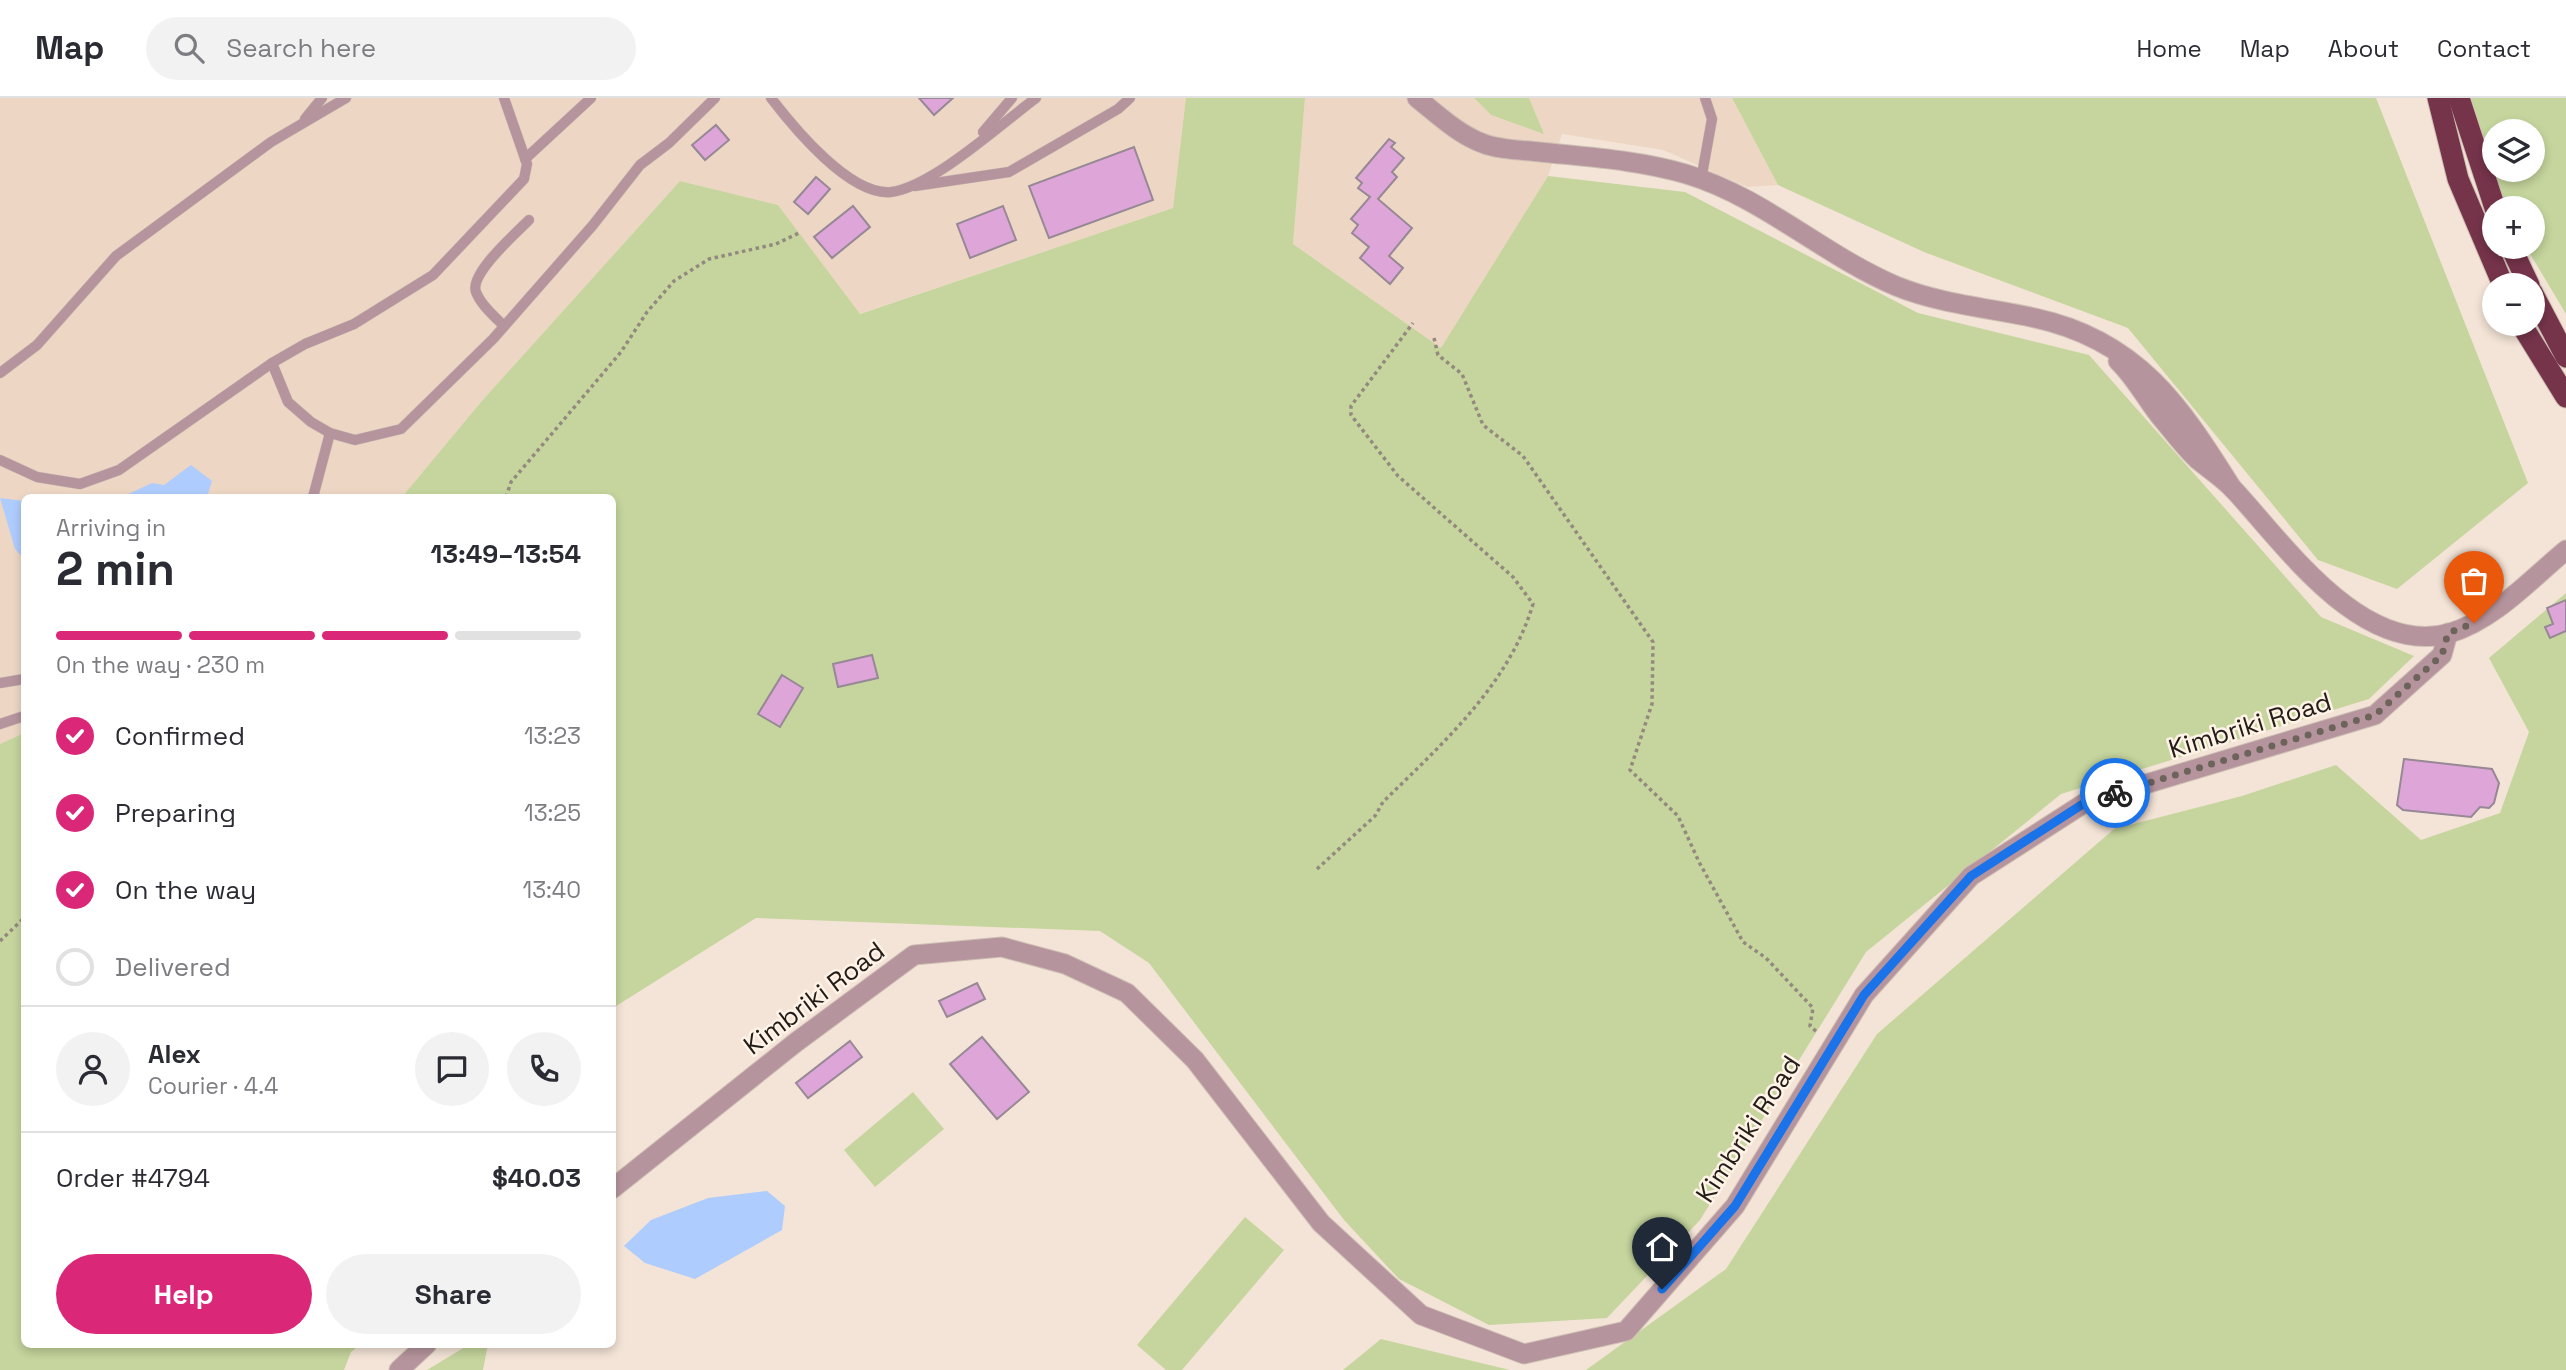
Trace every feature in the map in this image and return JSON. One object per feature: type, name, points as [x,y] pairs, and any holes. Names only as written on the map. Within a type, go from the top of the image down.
[{"type":"highway","points":[[2438,98],[2458,179],[2498,273]]},
{"type":"highway","points":[[2459,98],[2491,196]]},
{"type":"highway","points":[[2545,317],[2566,357]]},
{"type":"highway","points":[[2528,336],[2566,397]]},
{"type":"street","points":[[1417,98],[1447,122],[1482,144],[1647,164],[1701,180],[1779,218],[1896,286],[1940,299],[2063,325],[2118,350],[2147,373],[2185,414],[2232,488],[2307,572],[2351,609],[2385,627],[2410,633],[2448,633],[2474,623],[2566,550]]},
{"type":"street","name":"Kimbriki Road","points":[[616,1186],[795,1043],[914,955],[1002,947],[1065,964],[1127,993],[1195,1060],[1321,1223],[1422,1315],[1524,1354],[1626,1331],[1735,1206],[1864,995],[1971,876],[2086,802],[2375,715],[2442,655],[2448,633]]},
{"type":"street","points":[[398,1370],[423,1348]]},
{"type":"lane","points":[[304,121],[322,98]]},
{"type":"lane","points":[[0,373],[37,345],[116,256],[304,121],[346,98]]},
{"type":"lane","points":[[0,460],[37,477],[80,484],[119,470],[272,363],[305,344],[354,324],[433,275],[524,179],[525,159],[504,98]]},
{"type":"lane","points":[[525,159],[591,98]]},
{"type":"lane","points":[[272,363],[288,402],[330,433],[355,440],[401,429],[504,326],[593,225],[640,165],[669,143],[715,98]]},
{"type":"lane","points":[[771,98],[818,151],[867,188],[889,192],[1009,172],[1118,109],[1130,98]]},
{"type":"lane","points":[[968,149],[1012,98]]},
{"type":"lane","points":[[910,187],[968,149],[1035,98]]},
{"type":"lane","points":[[1432,98],[1447,122]]},
{"type":"lane","points":[[1701,180],[1712,119],[1705,98]]},
{"type":"lane","points":[[504,326],[489,311],[475,290],[476,276],[529,220]]},
{"type":"lane","points":[[314,494],[330,433]]},
{"type":"lane","points":[[0,683],[21,679]]},
{"type":"lane","points":[[0,724],[21,717]]},
{"type":"path","points":[[507,494],[512,482],[621,352],[647,312],[674,281],[709,259],[776,244],[801,232]]},
{"type":"path","points":[[1317,869],[1375,816],[1383,802],[1489,691],[1527,624],[1533,604],[1513,577],[1398,476],[1351,415],[1351,405],[1413,323]]},
{"type":"path","points":[[1434,338],[1438,355],[1462,374],[1483,425],[1523,456],[1653,642],[1652,704],[1630,770],[1678,816],[1699,862],[1743,942],[1766,958],[1812,1008],[1810,1026],[1833,1045]]},
{"type":"path","points":[[0,941],[21,921]]},
{"type":"shaded area","points":[[0,98],[1187,98],[1173,208],[859,314],[778,205],[680,181],[481,402],[404,494],[21,494],[21,734],[0,744]]},
{"type":"shaded area","points":[[1305,98],[1474,98],[1491,115],[1543,133],[1529,98],[1732,98],[1778,185],[1747,187],[1663,150],[1562,134],[1548,176],[1442,349],[1293,244]]},
{"type":"green space","points":[[1186,98],[1305,98],[1293,244],[1441,348],[1548,176],[1685,192],[1918,313],[2089,355],[2321,617],[2414,656],[2369,699],[2061,794],[1866,952],[1700,1220],[1607,1318],[1489,1325],[1399,1279],[1344,1220],[1149,963],[1100,931],[756,918],[616,1006],[616,494],[404,494],[481,402],[680,181],[778,205],[860,314],[1173,208]]},
{"type":"green space","points":[[1474,98],[1529,98],[1544,134],[1491,115]]},
{"type":"green space","points":[[1732,98],[2376,98],[2528,483],[2397,589],[2318,560],[2128,328],[1924,252],[1778,185]]},
{"type":"green space","points":[[2470,98],[2566,98],[2566,314],[2545,279],[2545,273],[2542,273],[2533,259],[2545,259],[2545,196],[2499,196],[2493,182],[2545,182],[2545,119],[2482,119],[2482,141]]},
{"type":"green space","points":[[2566,593],[2566,1370],[1586,1370],[1726,1269],[1877,1034],[2114,829],[2242,796],[2336,765],[2421,840],[2500,813],[2529,732],[2489,658]]},
{"type":"green space","points":[[21,734],[21,1348],[356,1348],[351,1352],[344,1370],[0,1370],[0,744]]},
{"type":"green space","points":[[913,1092],[944,1129],[875,1187],[844,1150]]},
{"type":"green space","points":[[1245,1217],[1284,1250],[1182,1370],[1166,1370],[1137,1345]]},
{"type":"green space","points":[[1381,1339],[1510,1370],[1343,1370]]},
{"type":"green space","points":[[463,1348],[487,1348],[483,1370],[427,1370]]},
{"type":"water","points":[[191,465],[212,481],[208,494],[128,494],[152,483],[164,485]]},
{"type":"water","points":[[0,498],[21,501],[21,556],[15,549]]},
{"type":"water","points":[[767,1191],[785,1206],[782,1230],[695,1279],[645,1263],[624,1246],[651,1220],[708,1198]]},
{"type":"building","points":[[919,98],[953,98],[934,115]]},
{"type":"building","points":[[716,125],[729,140],[705,160],[692,145]]},
{"type":"building","points":[[1389,139],[1395,143],[1391,147],[1404,158],[1392,172],[1397,177],[1378,199],[1412,228],[1389,256],[1403,268],[1390,284],[1360,258],[1369,247],[1352,233],[1358,225],[1351,219],[1370,197],[1358,188],[1362,183],[1356,178]]},
{"type":"building","points":[[1134,147],[1153,200],[1049,238],[1029,186]]},
{"type":"building","points":[[816,177],[830,189],[808,214],[794,202]]},
{"type":"building","points":[[853,206],[870,227],[832,258],[814,237]]},
{"type":"building","points":[[1003,206],[1016,240],[970,258],[957,224]]},
{"type":"building","points":[[2566,600],[2566,631],[2550,638],[2545,627],[2553,624],[2547,608]]},
{"type":"building","points":[[872,655],[878,678],[838,687],[833,664]]},
{"type":"building","points":[[782,675],[803,688],[780,727],[758,714]]},
{"type":"building","points":[[2404,759],[2492,769],[2499,783],[2494,803],[2489,808],[2480,807],[2471,817],[2403,810],[2397,805]]},
{"type":"building","points":[[977,983],[985,999],[947,1017],[939,1001]]},
{"type":"building","points":[[982,1037],[1029,1092],[997,1119],[950,1064]]},
{"type":"building","points":[[850,1041],[862,1057],[808,1098],[796,1083]]},
{"type":"way so far","points":[[2115,793],[2375,715],[2442,655],[2448,633],[2474,623]]},
{"type":"route","points":[[1662,1289],[1735,1206],[1864,995],[1971,876],[2086,802],[2115,793]]}]
